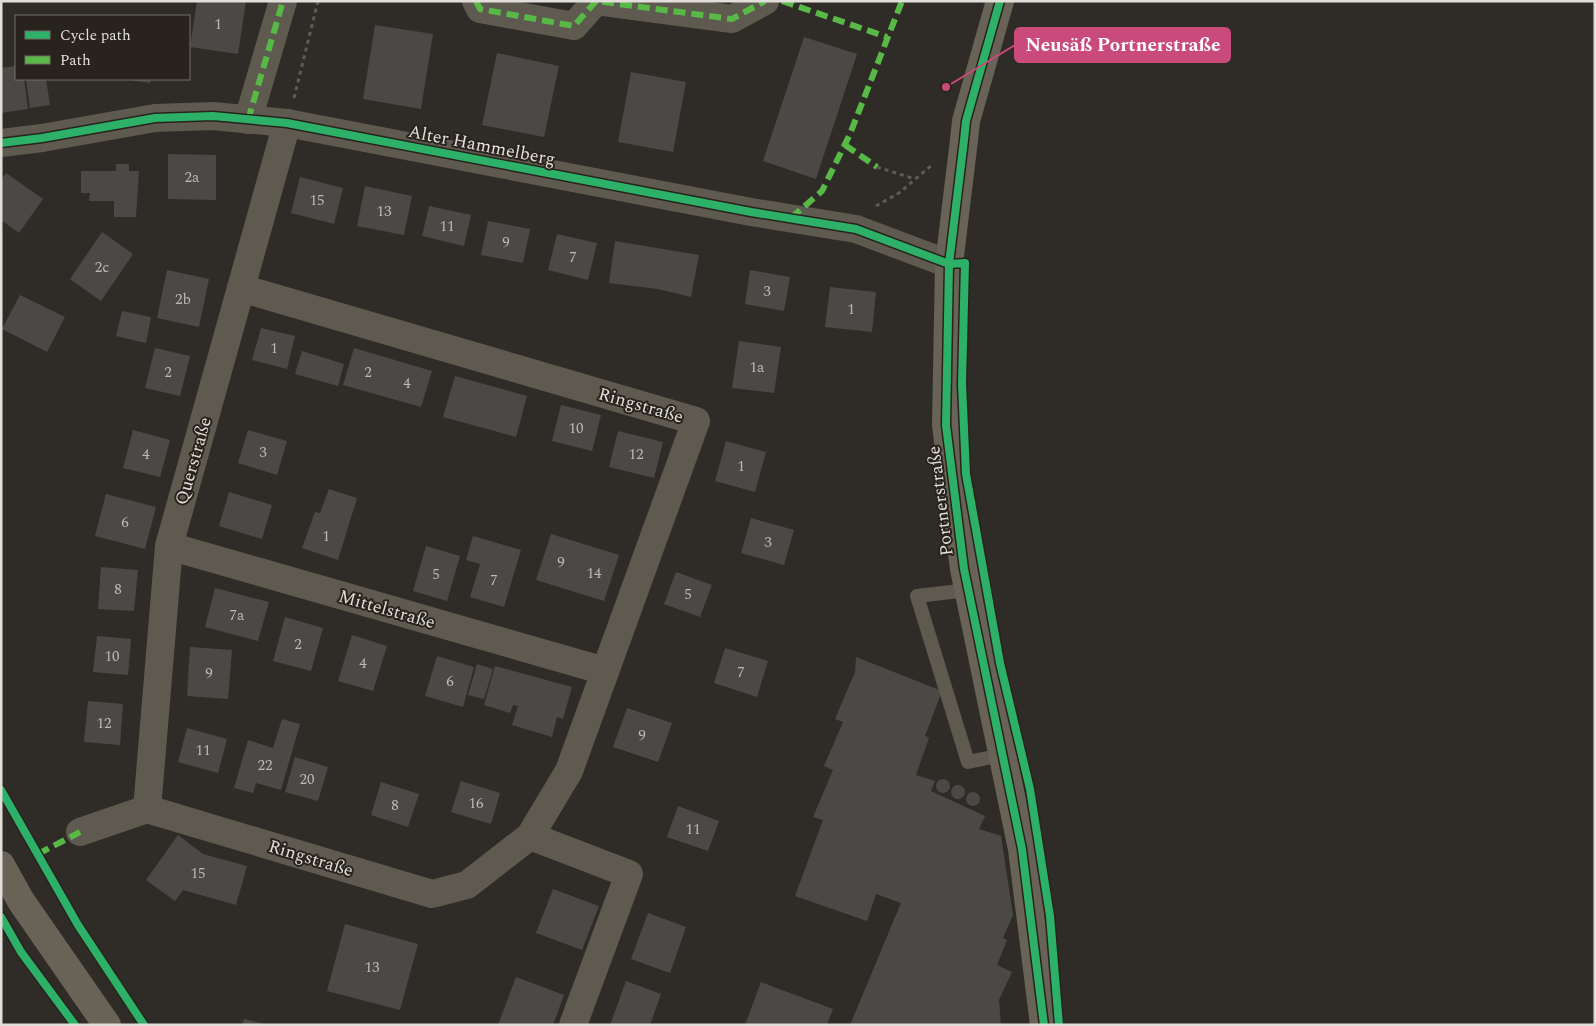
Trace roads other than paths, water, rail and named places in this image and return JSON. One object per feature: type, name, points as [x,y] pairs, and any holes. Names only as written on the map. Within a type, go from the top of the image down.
[{"type":"street","points":[[248,120],[283,1]]},
{"type":"street","points":[[476,1],[480,9],[574,26],[596,1],[732,19],[766,1]]},
{"type":"street","name":"Portnerstraße","points":[[1000,1],[966,121],[950,264],[946,425],[968,590],[1022,849],[1044,1025]]},
{"type":"street","name":"Alter Hammelberg","points":[[1,143],[42,138],[155,118],[213,116],[287,123],[751,212],[856,229],[950,264]]},
{"type":"street","name":"Querstraße","points":[[147,809],[169,546],[287,123]]},
{"type":"street","name":"Ringstraße","points":[[147,809],[432,894],[467,885],[530,836],[569,771],[696,421],[241,288]]},
{"type":"street","name":"Mittelstraße","points":[[169,546],[605,671]]},
{"type":"street","points":[[80,832],[147,809]]},
{"type":"street","points":[[530,836],[629,874],[573,1025]]},
{"type":"street","points":[[1,865],[21,901],[107,1025]]},
{"type":"lane","points":[[968,590],[917,596],[968,762],[1002,755]]},
{"type":"place","name":"Neusäß Portnerstraße","points":[[946,87]]}]
